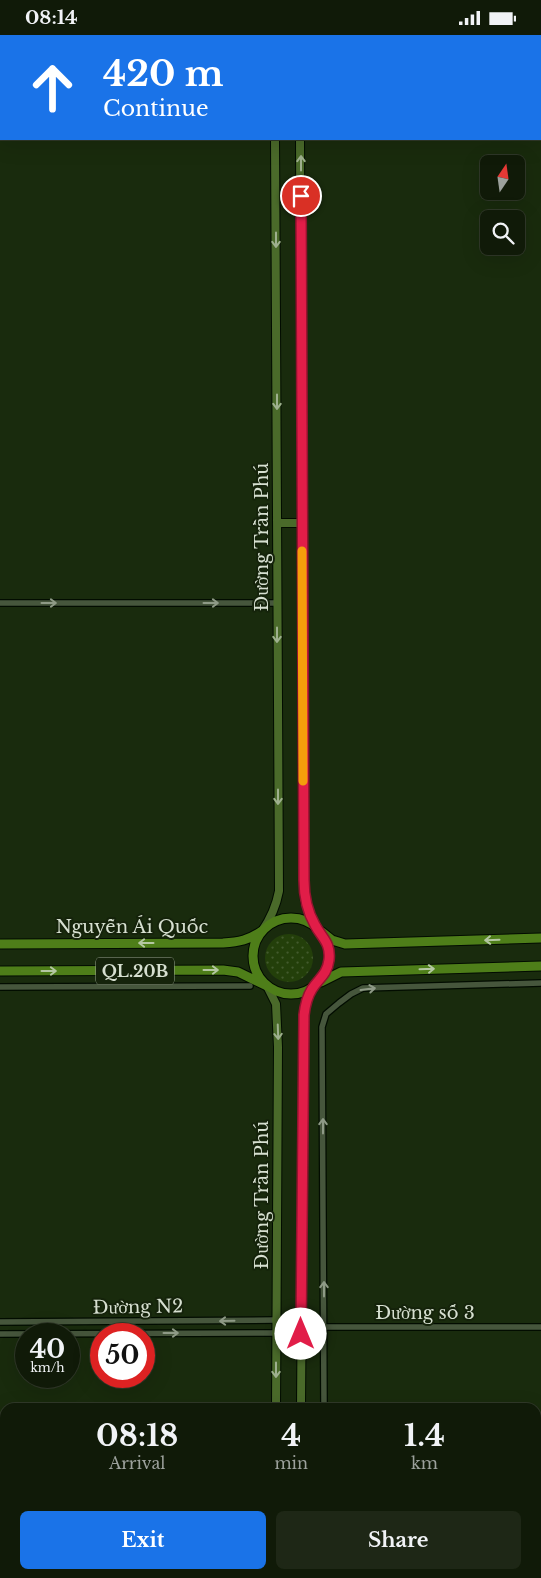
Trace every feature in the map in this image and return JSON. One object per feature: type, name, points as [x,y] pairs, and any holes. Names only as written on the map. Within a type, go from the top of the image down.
[{"type":"main road","name":"Đường Trần Phú","points":[[262,931],[272,917],[279,891],[275,140]]},
{"type":"main road","points":[[300,140],[304,885],[305,902],[316,927],[328,946],[329,958],[327,969],[321,980],[313,988],[305,1005],[304,1015],[301,1403]]},
{"type":"main road","points":[[277,523],[302,523]]},
{"type":"main road","points":[[541,938],[345,944],[332,940],[306,921],[294,918],[282,919],[272,923],[262,931],[254,947],[254,965],[258,977],[277,992],[289,994],[302,993],[341,972],[541,966]]},
{"type":"main road","name":"Nguyễn Ái Quốc","points":[[0,944],[223,943],[240,942],[262,931]]},
{"type":"main road","name":"QL.20B","points":[[0,971],[223,970],[244,974],[267,986]]},
{"type":"main road","name":"Đường Trần Phú","points":[[267,986],[276,1004],[278,1035],[276,1403]]},
{"type":"main road","points":[[276,1320],[301,1320]]},
{"type":"main road","points":[[276,1333],[301,1334]]},
{"type":"street","points":[[0,603],[277,603]]},
{"type":"street","points":[[324,1403],[322,1027],[326,1015],[351,994],[363,989],[541,983]]},
{"type":"street","points":[[0,987],[250,986]]},
{"type":"street","name":"Đường N2","points":[[0,1323],[276,1320]]},
{"type":"street","points":[[301,1320],[309,1327],[301,1334]]},
{"type":"street","name":"Đường số 3","points":[[309,1327],[541,1327]]},
{"type":"street","name":"Đường N2","points":[[0,1334],[276,1333]]},
{"type":"shaded area","points":[[0,140],[541,140],[541,1403],[0,1403]]},
{"type":"shaded area","points":[[284,934],[294,934],[306,941],[313,953],[313,963],[306,975],[294,982],[284,982],[276,978],[269,971],[265,963],[265,953],[269,945],[276,938]]},
{"type":"slow traffic","points":[[302,551],[303,781]]},
{"type":"route","points":[[301,196],[304,893],[309,913],[328,946],[329,958],[327,969],[321,980],[308,996],[304,1015],[301,1334]]}]
